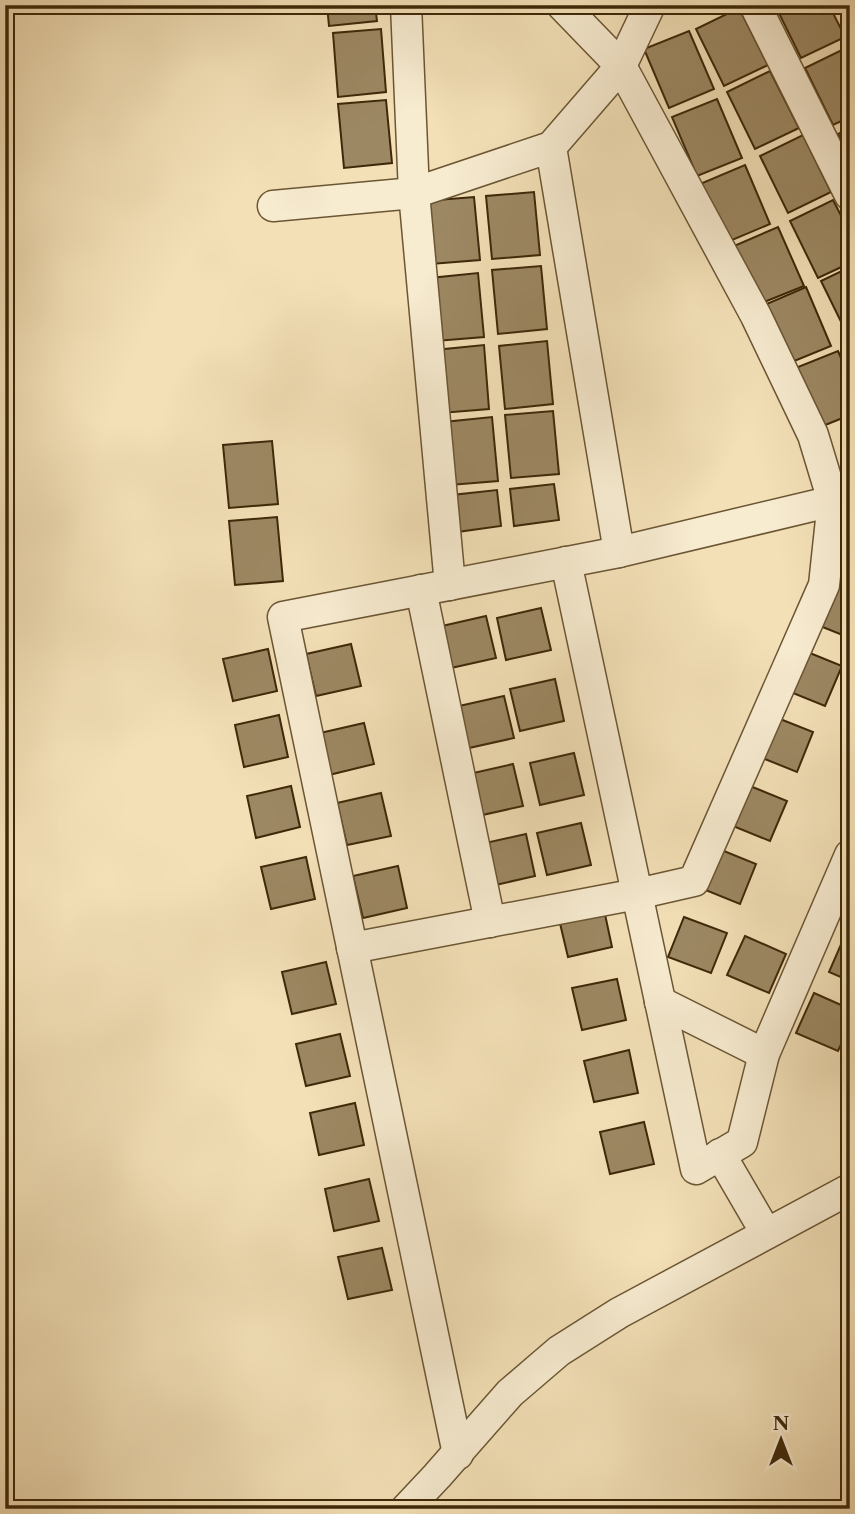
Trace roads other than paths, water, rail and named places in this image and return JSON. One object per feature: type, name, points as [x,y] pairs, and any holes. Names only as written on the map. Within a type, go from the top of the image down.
[{"type":"street","points":[[406,5],[414,193],[450,585]]},
{"type":"street","points":[[352,948],[694,881],[824,585],[841,500],[813,435],[756,316],[621,66],[562,5]]},
{"type":"street","points":[[273,206],[414,193],[551,147],[621,66],[650,5]]},
{"type":"street","points":[[755,5],[850,195]]},
{"type":"street","points":[[551,147],[619,552]]},
{"type":"street","points":[[458,1454],[283,617],[619,552],[841,500]]},
{"type":"street","points":[[566,562],[696,1169],[742,1142],[764,1054],[850,855]]},
{"type":"street","points":[[421,590],[490,922]]},
{"type":"street","points":[[660,1002],[764,1054]]},
{"type":"street","points":[[720,1154],[766,1233]]},
{"type":"street","points":[[406,1509],[510,1394],[559,1351],[620,1314],[850,1189]]}]
